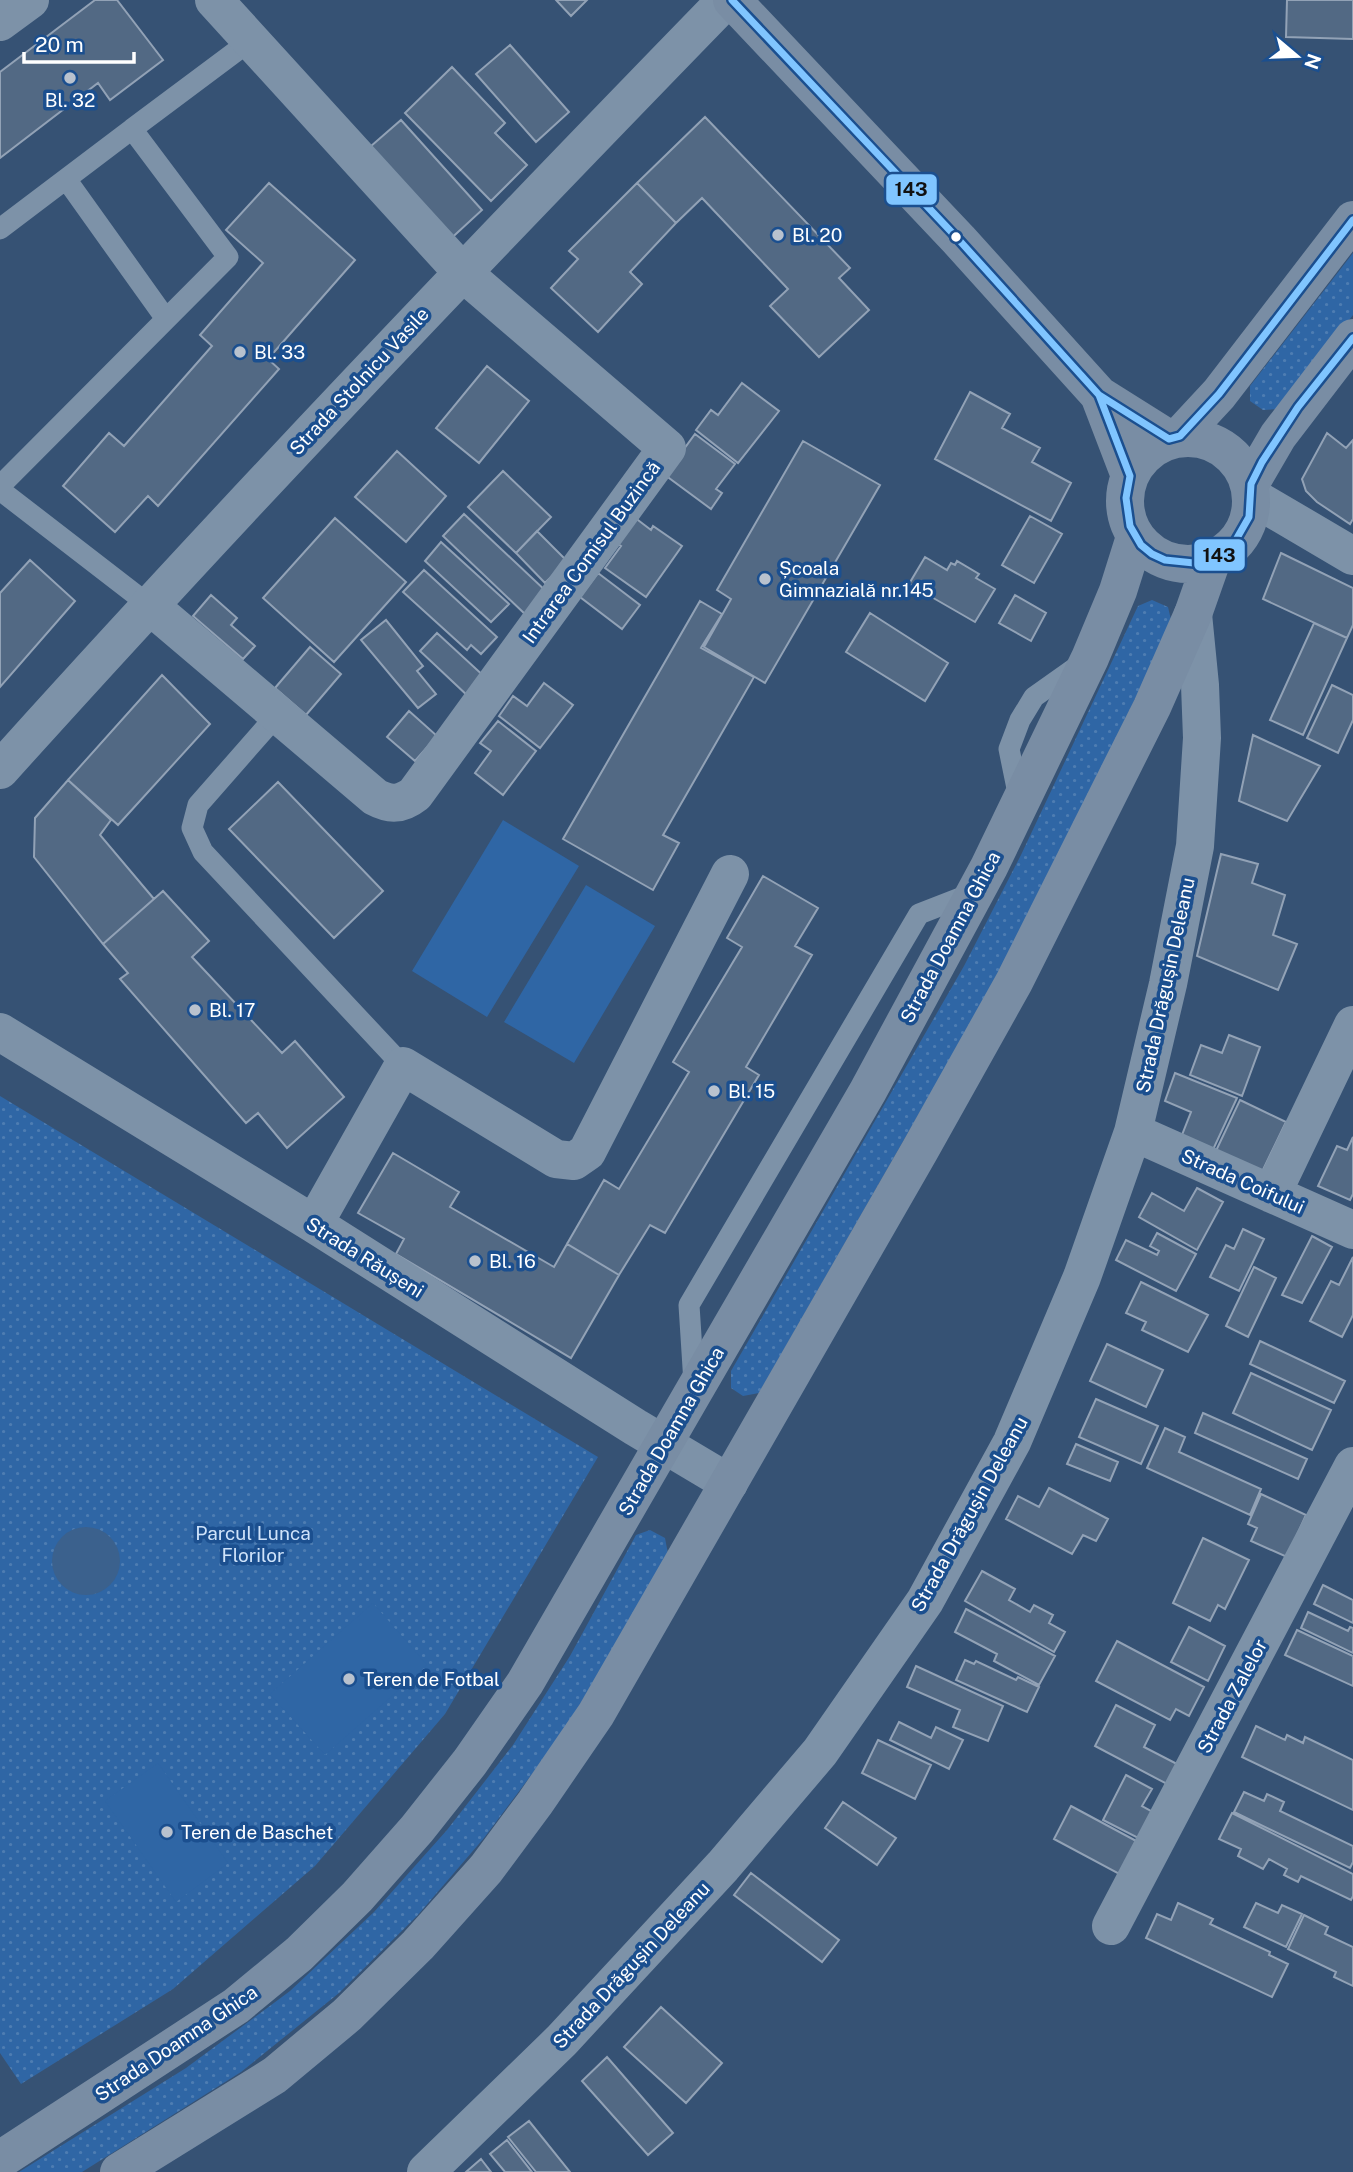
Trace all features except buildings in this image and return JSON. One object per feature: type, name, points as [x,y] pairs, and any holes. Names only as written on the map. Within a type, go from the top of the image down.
[{"type":"main road","points":[[733,0],[959,240],[1098,395],[1175,438],[1202,438],[1224,449],[1241,464],[1251,490],[1251,509],[1245,528],[1232,547],[1212,560],[1191,565],[1170,562],[1149,552],[1135,537],[1125,506],[1130,476],[1139,462],[1155,447],[1175,438],[1219,394],[1353,220]]},
{"type":"main road","points":[[1251,490],[1278,436],[1353,338]]},
{"type":"main road","points":[[1098,395],[1130,476]]},
{"type":"main road","name":"Strada Doamna Ghica","points":[[0,2160],[236,2006],[299,1954],[357,1897],[463,1772],[525,1683],[868,1091],[975,892],[1090,658],[1118,591],[1135,537]]},
{"type":"main road","points":[[120,2172],[275,2075],[346,2015],[418,1945],[486,1869],[596,1714],[1014,982],[1152,707],[1193,614],[1212,560]]},
{"type":"street","points":[[0,22],[30,0]]},
{"type":"street","name":"Intrarea Comisul Buzincă","points":[[149,605],[375,797],[386,803],[406,801],[415,794],[667,447],[462,272],[214,0]]},
{"type":"street","name":"Strada Stolnicu Vasile","points":[[0,770],[149,605],[462,272],[726,0]]},
{"type":"street","points":[[1251,490],[1353,555]]},
{"type":"street","name":"Strada Drăgușin Deleanu","points":[[426,2172],[562,2040],[723,1866],[820,1752],[925,1601],[1012,1442],[1082,1277],[1133,1132],[1168,984],[1195,846],[1202,738],[1193,614]]},
{"type":"street","points":[[314,1224],[403,1066],[556,1159],[574,1161],[587,1152],[730,874]]},
{"type":"street","points":[[1272,1194],[1353,1026]]},
{"type":"street","name":"Strada Răușeni","points":[[0,1032],[729,1483]]},
{"type":"street","name":"Strada Coifului","points":[[1133,1132],[1353,1230]]},
{"type":"street","name":"Strada Zalelor","points":[[1111,1926],[1353,1466]]},
{"type":"lane","points":[[0,229],[250,41]]},
{"type":"lane","points":[[132,129],[228,257],[0,488],[149,605]]},
{"type":"lane","points":[[66,179],[166,319]]},
{"type":"lane","points":[[277,715],[198,805],[192,828],[203,852],[403,1066]]},
{"type":"green space","points":[[1353,253],[1353,315],[1279,409],[1263,410],[1250,401],[1250,386]]},
{"type":"green space","points":[[1152,600],[1168,607],[1172,624],[1039,894],[980,1007],[759,1393],[743,1396],[731,1388],[731,1371],[964,966],[1021,855],[1138,606]]},
{"type":"green space","points":[[503,820],[579,866],[487,1017],[412,971]]},
{"type":"green space","points":[[586,885],[655,926],[574,1063],[504,1022]]},
{"type":"green space","name":"Parcul Lunca Florilor","points":[[0,1096],[598,1457],[445,1714],[315,1866],[173,1989],[21,2084],[0,2053]]},
{"type":"green space","points":[[650,1530],[665,1538],[668,1554],[565,1730],[484,1838],[417,1916],[339,1993],[241,2072],[82,2172],[19,2172],[186,2068],[290,1991],[374,1912],[447,1830],[513,1745],[570,1656],[636,1535]]},
{"type":"green space","name":"Teren de Fotbal","points":[[373,1603],[427,1665],[325,1755],[270,1694]]},
{"type":"green space","name":"Teren de Baschet","points":[[158,1763],[228,1863],[176,1902],[105,1801]]},
{"type":"shaded area","points":[[86,1527],[99,1530],[110,1537],[117,1548],[120,1561],[117,1574],[110,1585],[99,1592],[86,1595],[73,1592],[62,1585],[55,1574],[52,1561],[55,1548],[62,1537],[73,1530]]},
{"type":"transit line","name":"143","points":[[732,0],[959,240],[1099,395],[1130,476],[1126,498],[1130,526],[1141,545],[1152,554],[1165,560],[1194,563],[1222,554],[1233,545],[1249,517],[1251,484],[1262,462],[1298,407],[1353,338]]},
{"type":"transit line","name":"143","points":[[1081,375],[1099,395],[1169,439],[1180,436],[1219,394],[1353,220]]},
{"type":"place","name":"Bl. 32","points":[[70,78]]},
{"type":"place","name":"Bl. 20","points":[[778,235]]},
{"type":"place","name":"Bl. 33","points":[[240,352]]},
{"type":"place","name":"Școala Gimnazială nr.145","points":[[765,579]]},
{"type":"place","name":"Bl. 17","points":[[195,1010]]},
{"type":"place","name":"Bl. 15","points":[[714,1091]]},
{"type":"place","name":"Bl. 16","points":[[475,1261]]},
{"type":"place","name":"Teren de Fotbal","points":[[349,1679]]},
{"type":"place","name":"Teren de Baschet","points":[[167,1832]]}]
